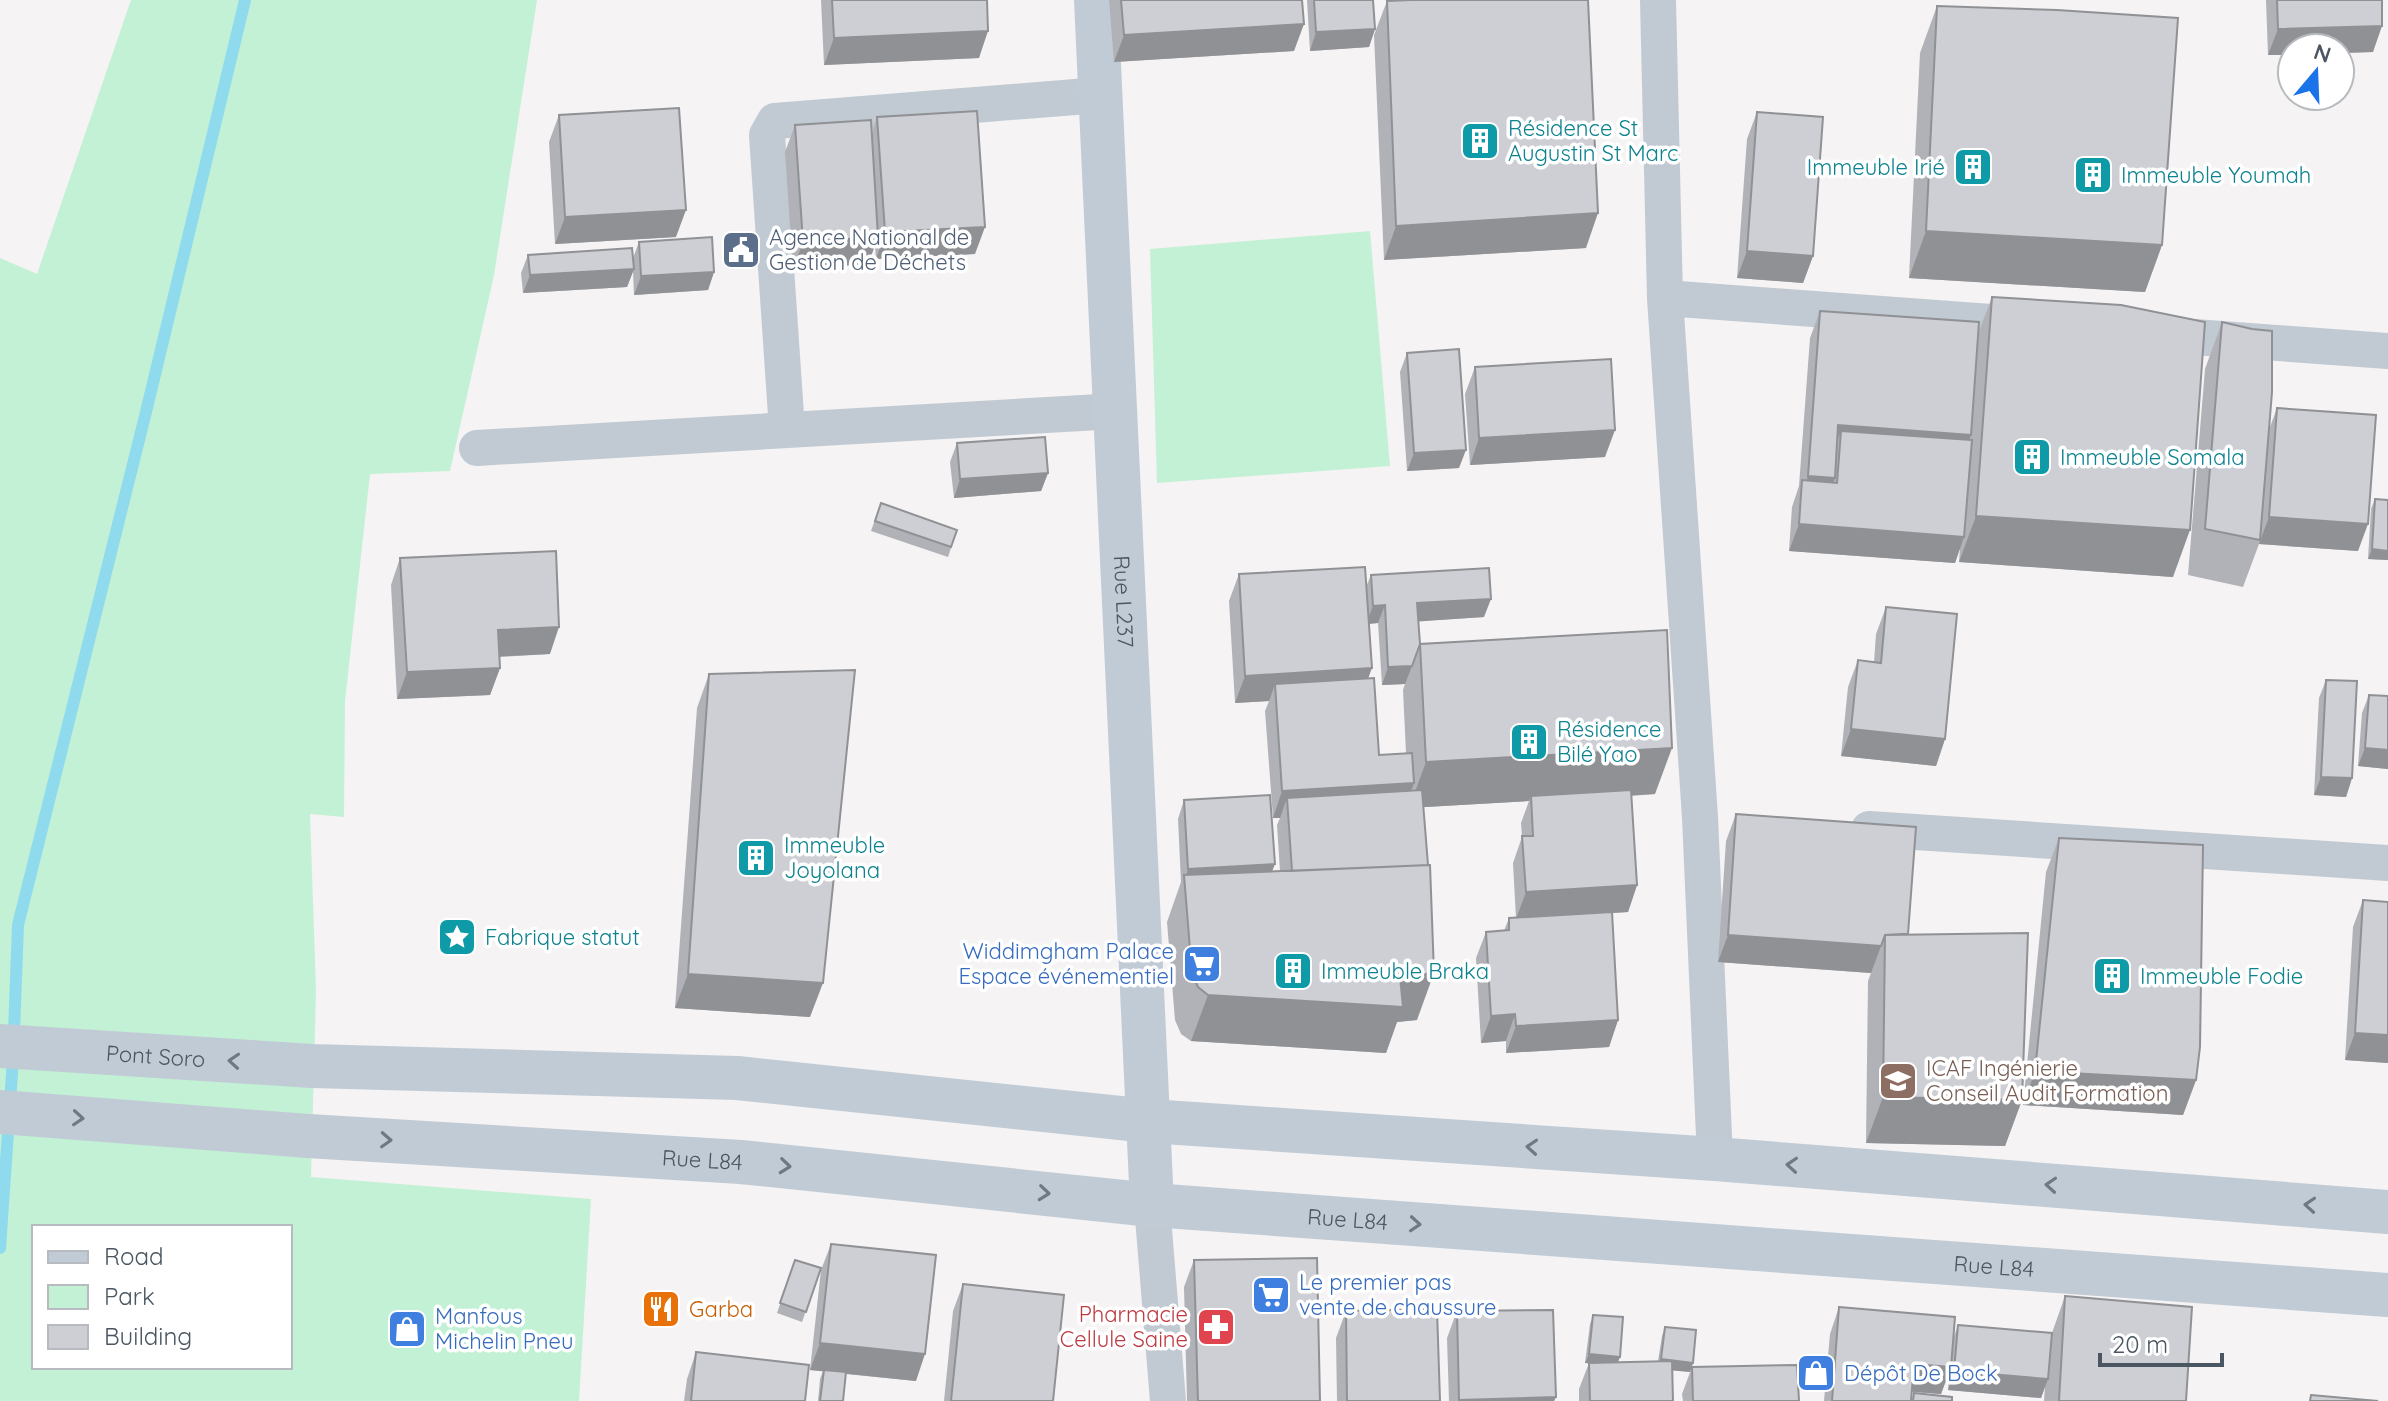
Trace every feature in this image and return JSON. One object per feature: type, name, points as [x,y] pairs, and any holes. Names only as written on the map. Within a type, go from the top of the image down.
[{"type":"main road","name":"Rue L237","points":[[1096,0],[1152,1205]]},
{"type":"main road","name":"Pont Soro","points":[[0,1046],[312,1066],[737,1078],[1149,1121]]},
{"type":"main road","name":"Rue L84","points":[[0,1112],[308,1136],[741,1162],[1152,1205],[2388,1295]]},
{"type":"main road","points":[[1149,1121],[1715,1159],[2388,1212]]},
{"type":"street","points":[[1658,0],[1665,298],[1716,818],[1715,1159]]},
{"type":"street","points":[[787,430],[767,135],[775,121],[1100,95]]},
{"type":"street","points":[[1665,298],[2058,327]]},
{"type":"street","points":[[2121,331],[2388,351]]},
{"type":"street","points":[[477,448],[1117,411]]},
{"type":"street","points":[[1841,827],[2388,863]]},
{"type":"street","points":[[1152,1205],[1168,1401]]},
{"type":"green space","points":[[131,0],[537,0],[494,275],[450,471],[370,474],[345,701],[344,817],[310,814],[316,991],[311,1177],[591,1199],[579,1401],[0,1401],[0,258],[37,274]]},
{"type":"green space","points":[[1370,231],[1390,466],[1157,483],[1150,249]]},
{"type":"building","points":[[832,0],[987,0],[988,31],[834,38]]},
{"type":"building","points":[[1121,0],[1302,0],[1304,24],[1124,35]]},
{"type":"building","points":[[1314,0],[1373,0],[1375,29],[1316,32]]},
{"type":"building","name":"Résidence St Augustin St Marc","points":[[1588,0],[1598,213],[1396,226],[1387,1]]},
{"type":"building","points":[[2277,0],[2382,0],[2382,26],[2278,29]]},
{"type":"building","points":[[1937,6],[2178,18],[2162,245],[1926,231]]},
{"type":"building","points":[[679,108],[686,210],[565,217],[559,115]]},
{"type":"building","points":[[977,111],[985,227],[885,232],[877,117]]},
{"type":"building","points":[[1757,112],[1823,117],[1813,256],[1747,251]]},
{"type":"building","points":[[871,120],[878,237],[803,242],[795,125]]},
{"type":"building","points":[[712,237],[714,272],[641,276],[639,242]]},
{"type":"building","points":[[632,248],[634,269],[530,275],[528,255]]},
{"type":"building","points":[[1992,297],[2121,305],[2205,322],[2190,530],[1976,516]]},
{"type":"building","points":[[1820,311],[1979,322],[1971,435],[1838,425],[1835,478],[1808,476]]},
{"type":"building","points":[[2222,322],[2272,331],[2272,392],[2260,540],[2205,529]]},
{"type":"building","points":[[1459,349],[1466,450],[1414,453],[1407,353]]},
{"type":"building","points":[[1611,359],[1615,430],[1479,438],[1475,367]]},
{"type":"building","points":[[2277,408],[2376,415],[2368,524],[2269,517]]},
{"type":"building","points":[[1841,431],[1972,440],[1964,537],[1799,524],[1802,480],[1837,483]]},
{"type":"building","points":[[1045,437],[1048,473],[960,479],[957,443]]},
{"type":"building","points":[[2375,499],[2388,500],[2388,551],[2372,549]]},
{"type":"building","points":[[881,503],[957,530],[951,547],[875,521]]},
{"type":"building","points":[[556,551],[559,627],[498,630],[500,668],[407,672],[400,558]]},
{"type":"building","points":[[1365,567],[1372,668],[1245,676],[1239,574]]},
{"type":"building","points":[[1489,568],[1491,599],[1417,603],[1420,644],[1412,666],[1388,667],[1385,605],[1373,606],[1371,575]]},
{"type":"building","points":[[1886,607],[1957,614],[1945,739],[1851,729],[1858,660],[1881,663]]},
{"type":"building","points":[[1667,630],[1672,748],[1426,762],[1420,644]]},
{"type":"building","name":"Immeuble Joyolana","points":[[855,670],[823,983],[688,974],[709,674]]},
{"type":"building","points":[[1374,678],[1379,755],[1412,753],[1414,783],[1282,791],[1275,684]]},
{"type":"building","points":[[2326,680],[2357,681],[2352,778],[2321,777]]},
{"type":"building","points":[[2369,695],[2388,696],[2388,750],[2365,748]]},
{"type":"building","points":[[1422,790],[1428,865],[1292,871],[1287,798]]},
{"type":"building","points":[[1631,790],[1637,885],[1526,892],[1522,836],[1533,836],[1531,796]]},
{"type":"building","points":[[1270,795],[1275,864],[1188,869],[1184,800]]},
{"type":"building","points":[[1736,814],[1916,827],[1908,934],[1885,935],[1881,946],[1728,935]]},
{"type":"building","name":"Immeuble Fodie","points":[[2059,838],[2203,845],[2200,1047],[2196,1080],[2035,1071]]},
{"type":"building","points":[[1430,865],[1434,973],[1400,977],[1403,1007],[1208,995],[1198,987],[1192,974],[1184,875]]},
{"type":"building","points":[[2363,900],[2388,902],[2388,1035],[2355,1033]]},
{"type":"building","points":[[1612,912],[1618,1020],[1516,1026],[1515,1014],[1491,1016],[1486,932],[1509,930],[1509,918]]},
{"type":"building","points":[[2028,933],[2022,1100],[1883,1097],[1885,935]]},
{"type":"building","points":[[831,1244],[936,1255],[925,1354],[820,1343]]},
{"type":"building","points":[[1317,1258],[1320,1401],[1198,1401],[1194,1260]]},
{"type":"building","points":[[795,1260],[821,1268],[806,1312],[780,1303]]},
{"type":"building","points":[[963,1284],[1064,1295],[1053,1401],[951,1401]]},
{"type":"building","points":[[2065,1296],[2192,1307],[2186,1401],[2059,1401]]},
{"type":"building","points":[[1839,1307],[1955,1317],[1951,1367],[1914,1364],[1911,1401],[1832,1401]]},
{"type":"building","points":[[1437,1309],[1440,1401],[1347,1401],[1346,1311]]},
{"type":"building","points":[[1553,1310],[1556,1397],[1459,1400],[1457,1311]]},
{"type":"building","points":[[1593,1315],[1623,1317],[1620,1357],[1589,1354]]},
{"type":"building","points":[[1958,1325],[2052,1333],[2048,1379],[1954,1371]]},
{"type":"building","points":[[1665,1327],[1696,1330],[1693,1363],[1661,1359]]},
{"type":"building","points":[[696,1352],[809,1365],[805,1401],[691,1401]]},
{"type":"building","points":[[1672,1361],[1673,1401],[1590,1401],[1589,1363]]},
{"type":"building","points":[[1797,1365],[1799,1401],[1693,1401],[1692,1367]]},
{"type":"building","points":[[824,1370],[846,1372],[843,1401],[820,1401]]},
{"type":"building","points":[[1914,1393],[1952,1397],[1952,1401],[1913,1401]]},
{"type":"building","points":[[2311,1395],[2378,1401],[2310,1401]]},
{"type":"waterway","points":[[0,1248],[13,1059],[18,925],[245,0]]},
{"type":"place","name":"Résidence St Augustin St Marc","points":[[1480,141]]},
{"type":"place","name":"Immeuble Irié","points":[[1973,167]]},
{"type":"place","name":"Immeuble Youmah","points":[[2093,175]]},
{"type":"place","name":"Agence National de Gestion de Déchets","points":[[741,250]]},
{"type":"place","name":"Immeuble Somala","points":[[2032,457]]},
{"type":"place","name":"Résidence Bilé Yao","points":[[1529,742]]},
{"type":"place","name":"Immeuble Joyolana","points":[[756,858]]},
{"type":"place","name":"Fabrique statut","points":[[457,937]]},
{"type":"place","name":"Widdimgham Palace Espace événementiel","points":[[1202,964]]},
{"type":"place","name":"Immeuble Braka","points":[[1293,971]]},
{"type":"place","name":"Immeuble Fodie","points":[[2112,976]]},
{"type":"place","name":"ICAF Ingénierie Conseil Audit Formation","points":[[1898,1081]]},
{"type":"place","name":"Le premier pas vente de chaussure","points":[[1271,1295]]},
{"type":"place","name":"Garba","points":[[661,1309]]},
{"type":"place","name":"Pharmacie Cellule Saine","points":[[1216,1327]]},
{"type":"place","name":"Manfous Michelin Pneu","points":[[407,1329]]},
{"type":"place","name":"Dépôt De Bock","points":[[1816,1373]]}]
